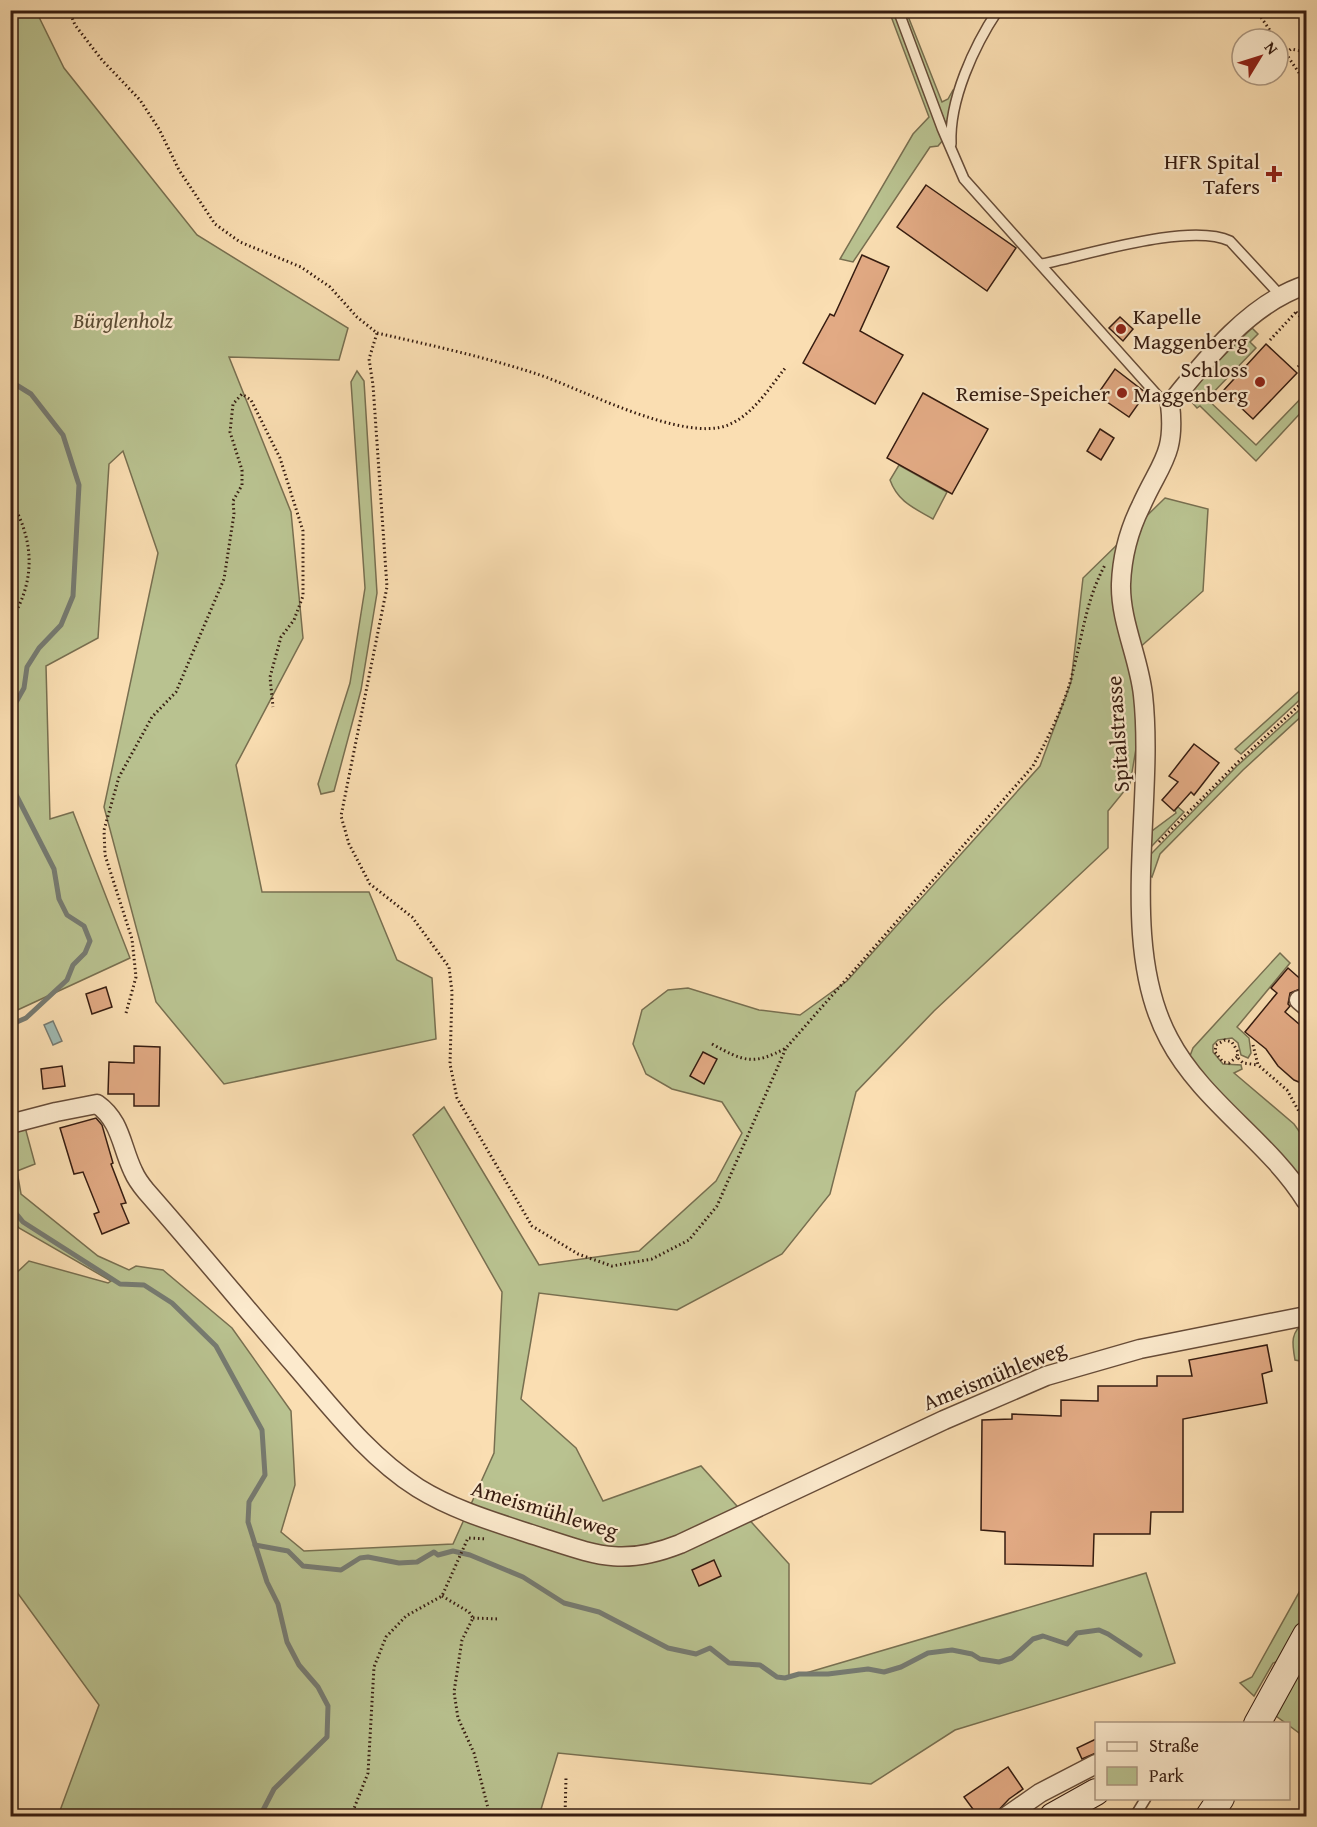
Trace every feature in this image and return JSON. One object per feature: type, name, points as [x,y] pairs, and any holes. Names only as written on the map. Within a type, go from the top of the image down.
[{"type":"main road","points":[[1258,1722],[1306,1635]]},
{"type":"main road","points":[[1053,1816],[1095,1793]]},
{"type":"main road","points":[[1209,1816],[1220,1800]]},
{"type":"street","points":[[1170,405],[1225,342],[1268,303],[1280,295],[1306,285]]},
{"type":"street","name":"Spitalstrasse","points":[[1170,405],[1173,430],[1168,454],[1129,533],[1121,583],[1122,605],[1143,694],[1146,741],[1143,854],[1144,959],[1147,982],[1159,1020],[1169,1041],[1192,1073],[1282,1168],[1306,1201]]},
{"type":"street","name":"Ameismühleweg","points":[[16,1122],[97,1104],[114,1120],[133,1171],[146,1191],[339,1417],[399,1475],[437,1499],[477,1516],[571,1547],[611,1557],[648,1556],[680,1544],[944,1420],[1046,1376],[1140,1349],[1306,1316]]},
{"type":"street","points":[[1007,1816],[1040,1793],[1095,1765]]},
{"type":"lane","points":[[898,10],[964,179],[1158,396],[1170,405]]},
{"type":"lane","points":[[952,149],[950,127],[961,88],[974,56],[998,10]]},
{"type":"lane","points":[[1042,264],[1163,238],[1209,235],[1230,241],[1280,295]]},
{"type":"lane","points":[[1135,1816],[1145,1800]]},
{"type":"path","points":[[69,10],[75,25],[102,60],[140,99],[159,129],[179,170],[215,224],[240,242],[301,267],[330,287],[357,317],[377,333],[536,374],[642,415],[696,428],[728,425],[754,406],[786,367]]},
{"type":"path","points":[[1256,10],[1268,27]]},
{"type":"path","points":[[1290,50],[1306,52]]},
{"type":"path","points":[[1290,59],[1306,83]]},
{"type":"path","points":[[1270,340],[1296,312]]},
{"type":"path","points":[[377,333],[369,358],[373,385],[387,586],[341,816],[349,844],[370,884],[412,917],[449,967],[452,992],[450,1064],[457,1098],[496,1167],[532,1226],[578,1254],[612,1266],[651,1259],[689,1240],[717,1206],[786,1048],[1032,765],[1056,723],[1074,669],[1087,605],[1109,559]]},
{"type":"path","points":[[1298,367],[1306,358]]},
{"type":"path","points":[[126,1013],[136,976],[133,949],[105,855],[104,830],[119,777],[152,717],[176,692],[224,579],[234,501],[242,486],[242,470],[230,432],[233,404],[242,394],[251,400],[280,458],[303,531],[303,596],[294,620],[281,637],[270,677],[273,707]]},
{"type":"path","points":[[10,499],[28,538],[30,570],[23,603],[10,622]]},
{"type":"path","points":[[1143,854],[1152,849],[1237,763],[1306,699]]},
{"type":"path","points":[[1226,1040],[1232,1042],[1238,1052],[1237,1057],[1229,1063],[1223,1062],[1215,1052],[1216,1045],[1226,1040]]},
{"type":"path","points":[[712,1044],[738,1058],[751,1061],[769,1058],[786,1048]]},
{"type":"path","points":[[1253,1045],[1258,1065]]},
{"type":"path","points":[[1237,1057],[1243,1063],[1258,1065],[1287,1090],[1306,1124]]},
{"type":"path","points":[[351,1816],[368,1773],[374,1667],[386,1637],[406,1616],[442,1596],[463,1548]]},
{"type":"path","points":[[442,1596],[469,1612],[473,1618]]},
{"type":"path","points":[[473,1618],[499,1618]]},
{"type":"path","points":[[473,1618],[462,1640],[454,1692],[458,1718],[474,1753],[490,1816]]},
{"type":"path","points":[[565,1816],[566,1778]]},
{"type":"green space","name":"Bürglenholz","points":[[10,11],[36,11],[64,68],[197,235],[348,328],[339,360],[229,357],[291,512],[303,638],[236,765],[262,892],[369,892],[397,960],[432,978],[436,1039],[224,1084],[156,1002],[104,807],[158,553],[123,451],[109,464],[98,638],[46,666],[50,819],[73,812],[130,958],[11,1013]]},
{"type":"green space","points":[[889,11],[894,11],[943,140],[938,146],[930,147],[853,262],[840,259],[913,134],[929,117]]},
{"type":"green space","points":[[902,11],[906,11],[942,102],[948,99],[953,90],[957,91],[947,122],[945,122]]},
{"type":"green space","points":[[1252,328],[1258,334],[1250,342],[1256,348],[1207,399],[1256,445],[1306,393],[1306,407],[1256,461],[1200,406],[1197,408],[1188,398],[1196,383]]},
{"type":"green space","points":[[357,371],[364,381],[377,593],[361,690],[334,791],[321,794],[318,784],[350,683],[365,588],[351,382]]},
{"type":"green space","points":[[899,465],[947,492],[933,519],[907,504],[893,488],[890,480]]},
{"type":"green space","points":[[1165,498],[1208,509],[1203,591],[1128,658],[1136,695],[1138,737],[1130,784],[1108,811],[1108,848],[934,1011],[856,1092],[830,1194],[782,1254],[677,1310],[539,1293],[521,1399],[576,1448],[603,1501],[701,1466],[789,1564],[789,1678],[1146,1573],[1175,1663],[955,1730],[871,1784],[558,1753],[539,1816],[58,1816],[99,1705],[11,1584],[10,1279],[29,1261],[108,1283],[111,1281],[19,1228],[11,1218],[11,1128],[25,1127],[35,1164],[17,1171],[21,1194],[98,1256],[129,1270],[136,1266],[163,1270],[232,1328],[291,1411],[295,1485],[281,1532],[304,1551],[453,1544],[494,1453],[502,1292],[413,1135],[444,1107],[539,1265],[639,1251],[716,1181],[742,1133],[722,1102],[672,1089],[646,1074],[633,1044],[642,1010],[668,990],[688,988],[759,1010],[800,1015],[847,981],[1040,766],[1071,682],[1083,578]]},
{"type":"green space","points":[[1306,685],[1306,694],[1241,754],[1235,749]]},
{"type":"green space","points":[[1306,704],[1306,712],[1243,770],[1160,854],[1152,877],[1148,874],[1151,854],[1237,766]]},
{"type":"green space","points":[[1178,807],[1184,812],[1151,847],[1152,831],[1176,813],[1175,810]]},
{"type":"green space","points":[[1280,953],[1290,963],[1237,1027],[1249,1038],[1251,1053],[1248,1058],[1241,1055],[1238,1043],[1232,1038],[1218,1040],[1213,1045],[1213,1052],[1223,1064],[1241,1065],[1242,1069],[1234,1073],[1294,1124],[1306,1141],[1306,1186],[1188,1061],[1193,1048]]},
{"type":"green space","points":[[1306,1321],[1306,1362],[1295,1360],[1293,1338],[1297,1329]]},
{"type":"green space","points":[[1306,1580],[1306,1613],[1279,1661],[1273,1663],[1254,1696],[1240,1683],[1252,1677]]},
{"type":"green space","points":[[1306,1654],[1306,1738],[1290,1726],[1290,1722],[1284,1722],[1276,1716],[1289,1685]]},
{"type":"water","points":[[53,1021],[62,1041],[53,1045],[44,1025]]},
{"type":"building","points":[[926,185],[1016,248],[987,291],[897,227]]},
{"type":"building","points":[[862,255],[889,267],[860,331],[903,355],[875,404],[803,363],[830,314],[834,316]]},
{"type":"building","name":"Kapelle Maggenberg","points":[[1120,317],[1133,329],[1123,341],[1109,328]]},
{"type":"building","name":"Schloss Maggenberg","points":[[1266,344],[1297,373],[1253,419],[1223,391]]},
{"type":"building","name":"Remise-Speicher","points":[[1115,369],[1146,393],[1129,417],[1097,395]]},
{"type":"building","points":[[923,393],[988,429],[952,494],[887,458]]},
{"type":"building","points":[[1100,429],[1114,438],[1101,460],[1087,451]]},
{"type":"building","points":[[1194,744],[1219,763],[1194,795],[1191,792],[1174,811],[1162,800],[1178,782],[1169,776]]},
{"type":"building","points":[[1288,968],[1305,983],[1300,989],[1290,993],[1288,1004],[1290,1006],[1285,1012],[1306,1030],[1306,1085],[1294,1080],[1278,1066],[1266,1049],[1245,1032],[1277,993],[1271,988]]},
{"type":"building","points":[[106,987],[112,1007],[92,1014],[86,994]]},
{"type":"building","points":[[134,1046],[160,1047],[159,1106],[134,1106],[134,1094],[108,1094],[109,1062],[134,1063]]},
{"type":"building","points":[[703,1052],[717,1059],[704,1084],[690,1076]]},
{"type":"building","points":[[62,1066],[65,1086],[43,1089],[41,1069]]},
{"type":"building","points":[[96,1118],[102,1125],[113,1163],[111,1164],[126,1203],[121,1204],[129,1223],[102,1234],[94,1214],[99,1212],[83,1172],[74,1174],[60,1128]]},
{"type":"building","points":[[1267,1345],[1272,1371],[1262,1374],[1267,1403],[1183,1419],[1183,1512],[1151,1512],[1150,1534],[1094,1534],[1093,1566],[1005,1564],[1005,1532],[981,1530],[982,1420],[1012,1419],[1012,1414],[1061,1416],[1061,1400],[1098,1401],[1098,1386],[1157,1386],[1157,1376],[1192,1376],[1189,1360]]},
{"type":"building","points":[[714,1560],[721,1576],[699,1586],[692,1570]]},
{"type":"building","points":[[1095,1739],[1095,1753],[1082,1759],[1077,1748]]},
{"type":"building","points":[[1008,1767],[1023,1789],[1009,1799],[993,1816],[978,1816],[964,1797]]},
{"type":"waterway","points":[[10,381],[31,394],[63,435],[79,485],[73,596],[61,625],[39,648],[27,667],[24,688],[10,713]]},
{"type":"waterway","points":[[10,783],[54,869],[59,899],[67,915],[84,926],[90,941],[85,953],[73,965],[67,980],[26,1018],[10,1025]]},
{"type":"waterway","points":[[10,1206],[23,1222],[120,1284],[144,1285],[172,1303],[216,1346],[262,1430],[265,1475],[249,1502],[248,1522],[267,1582],[278,1604],[287,1642],[299,1665],[318,1687],[328,1706],[327,1737],[274,1789],[260,1816]]},
{"type":"waterway","points":[[255,1545],[288,1551],[303,1566],[341,1570],[360,1558],[368,1557],[399,1563],[417,1562],[434,1552],[438,1555],[453,1551],[470,1555],[523,1577],[564,1603],[599,1612],[668,1648],[696,1654],[710,1648],[729,1663],[760,1665],[777,1677],[785,1678],[799,1674],[828,1674],[868,1669],[884,1672],[901,1667],[928,1653],[952,1650],[999,1662],[1012,1658],[1033,1639],[1043,1636],[1067,1644],[1077,1633],[1099,1630],[1140,1655]]},
{"type":"place","name":"HFR Spital Tafers","points":[[1274,174]]},
{"type":"place","name":"Kapelle Maggenberg","points":[[1121,329]]},
{"type":"place","name":"Schloss Maggenberg","points":[[1260,382]]},
{"type":"place","name":"Remise-Speicher","points":[[1122,393]]}]
